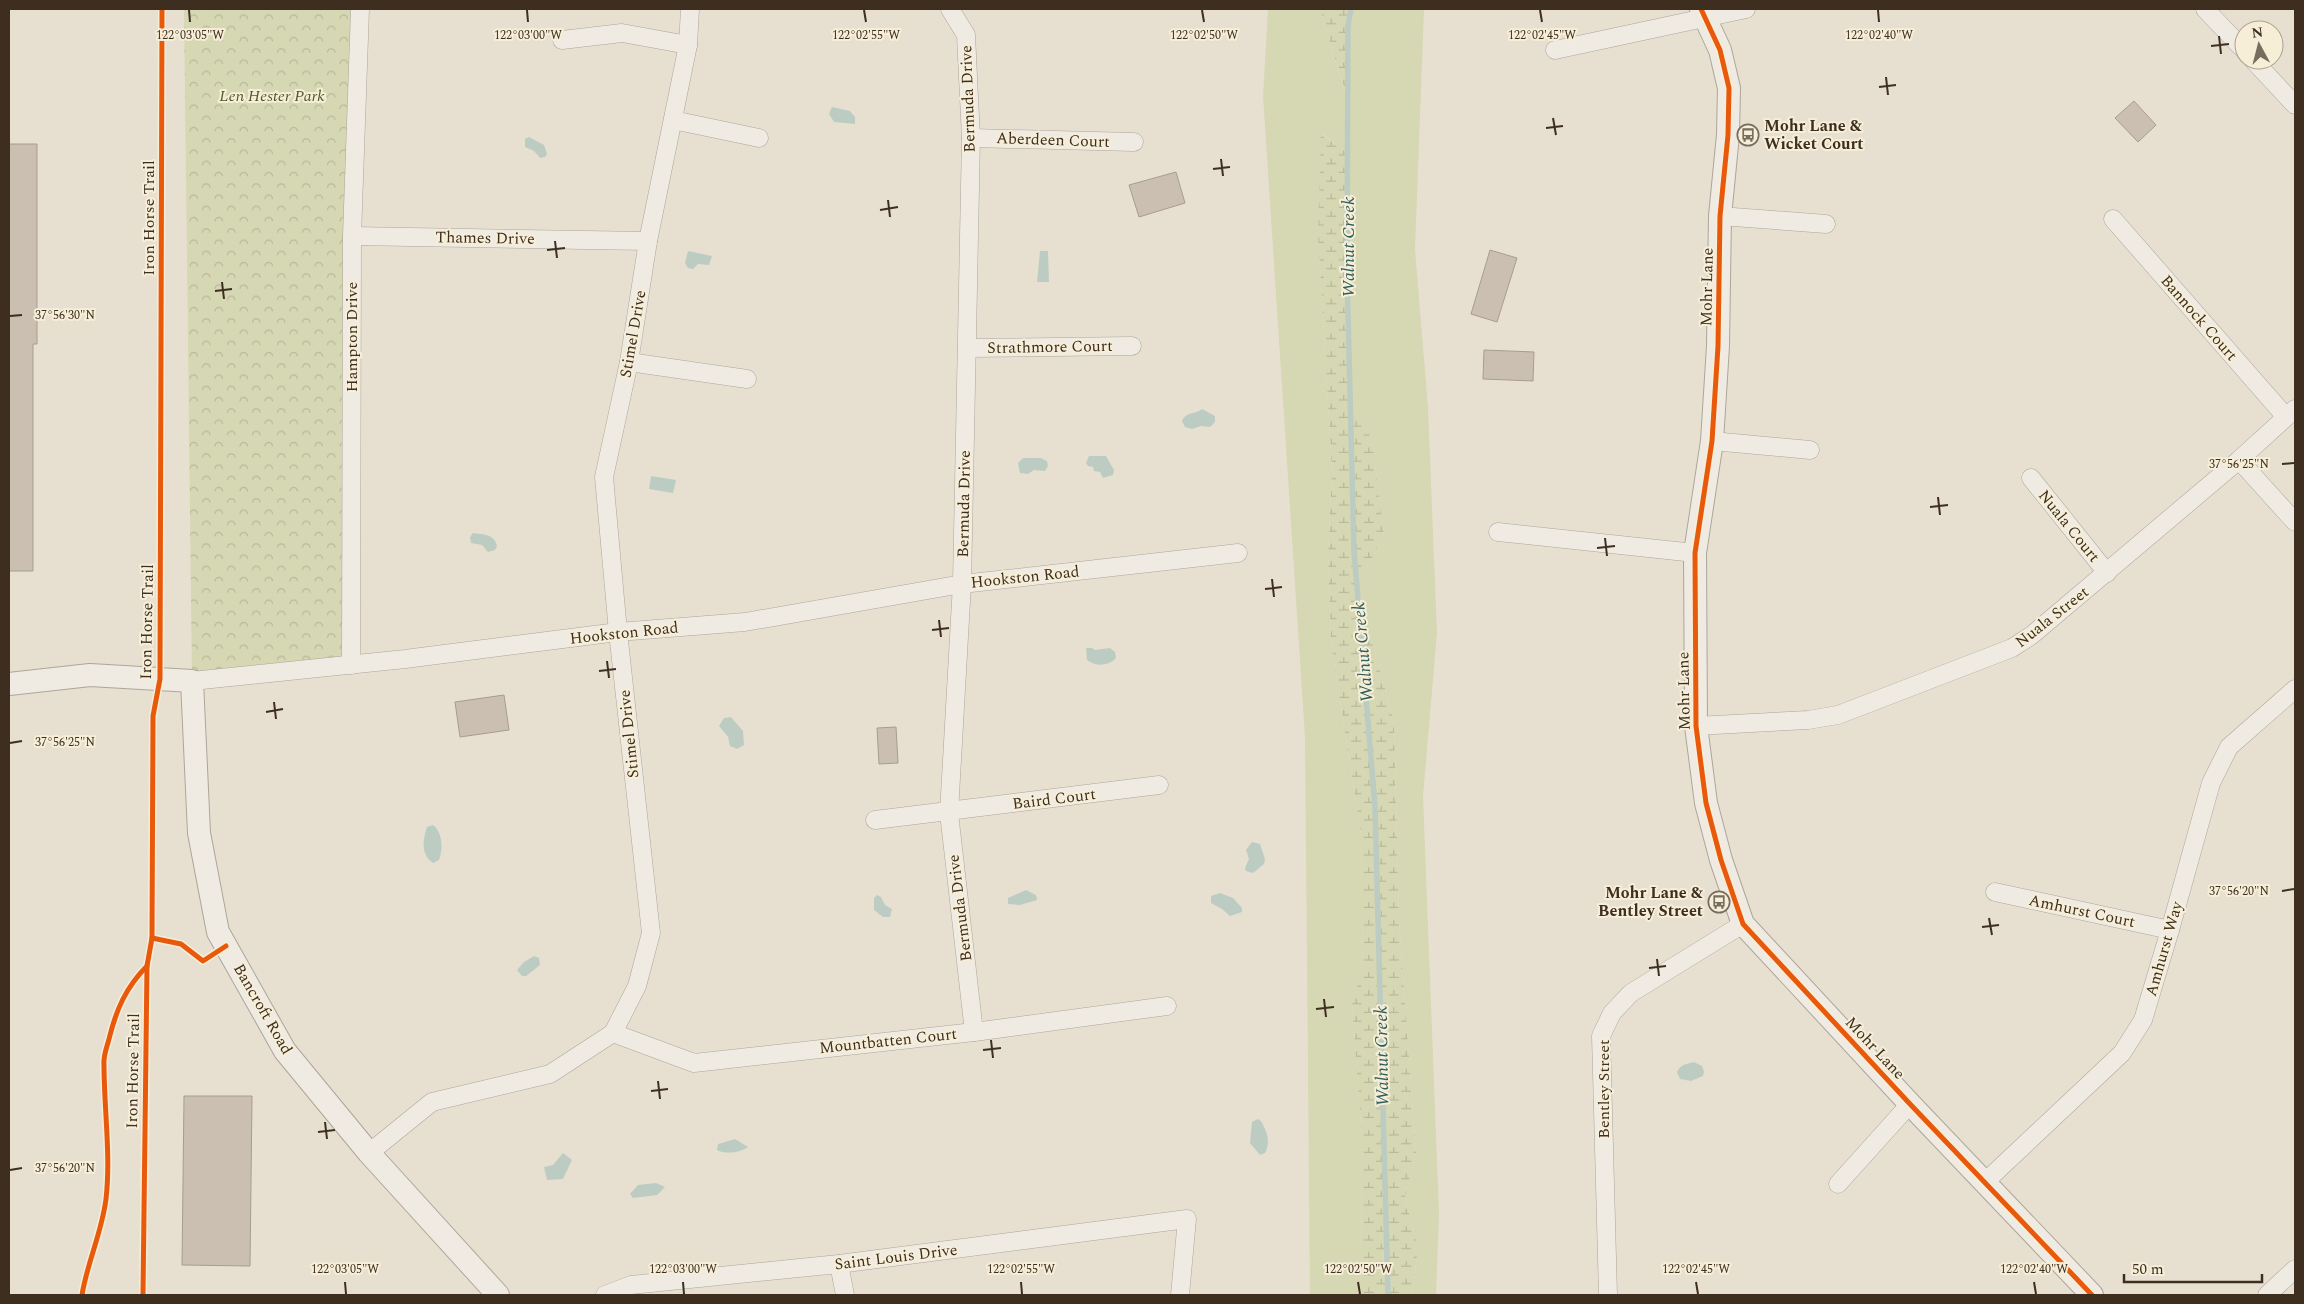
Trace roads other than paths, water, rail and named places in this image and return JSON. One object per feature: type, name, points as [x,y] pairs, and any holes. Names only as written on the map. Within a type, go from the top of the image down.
[{"type":"street","name":"Hampton Drive","points":[[351,664],[352,236],[360,9]]},
{"type":"street","name":"Stimel Drive","points":[[613,1034],[638,986],[651,933],[618,632],[604,477],[629,362],[648,241],[688,45],[690,9]]},
{"type":"street","name":"Bermuda Drive","points":[[950,9],[966,35],[971,138],[962,584],[949,813],[974,1032]]},
{"type":"street","points":[[1555,50],[1703,13],[1746,9]]},
{"type":"street","points":[[2205,9],[2234,39]]},
{"type":"street","name":"Mohr Lane","points":[[1703,13],[1720,50],[1729,88],[1728,134],[1720,216],[1718,346],[1712,441],[1695,553],[1696,726],[1706,803],[1721,860],[1743,924],[1910,1104],[2092,1295]]},
{"type":"street","points":[[562,40],[622,33],[688,45]]},
{"type":"street","points":[[2262,70],[2295,105]]},
{"type":"street","points":[[673,120],[759,138]]},
{"type":"street","name":"Aberdeen Court","points":[[971,138],[1134,142]]},
{"type":"street","points":[[1720,216],[1826,224]]},
{"type":"street","name":"Bannock Court","points":[[2113,219],[2290,413]]},
{"type":"street","name":"Thames Drive","points":[[352,236],[648,241]]},
{"type":"street","name":"Strathmore Court","points":[[967,348],[1132,346]]},
{"type":"street","points":[[629,362],[747,379]]},
{"type":"street","name":"Nuala Street","points":[[1696,726],[1808,720],[1838,715],[2012,648],[2048,623],[2239,460],[2290,413]]},
{"type":"street","points":[[1712,441],[1810,450]]},
{"type":"street","points":[[2239,460],[2295,522]]},
{"type":"street","name":"Nuala Court","points":[[2031,478],[2107,573]]},
{"type":"street","points":[[1498,532],[1695,553]]},
{"type":"street","name":"Hookston Road","points":[[9,684],[90,675],[192,681],[618,632],[745,622],[962,584],[1238,554]]},
{"type":"street","name":"Bancroft Road","points":[[192,681],[199,833],[218,932],[285,1051],[368,1153],[498,1295]]},
{"type":"street","name":"Amhurst Way","points":[[1985,1182],[2122,1053],[2143,1020],[2211,783],[2228,747],[2295,688]]},
{"type":"street","name":"Baird Court","points":[[875,820],[949,813],[1159,786]]},
{"type":"street","name":"Amhurst Court","points":[[1995,892],[2170,930]]},
{"type":"street","name":"Bentley Street","points":[[1608,1295],[1601,1036],[1612,1013],[1631,993],[1743,924]]},
{"type":"street","name":"Mountbatten Court","points":[[613,1034],[694,1063],[974,1032],[1167,1006]]},
{"type":"street","points":[[368,1153],[432,1102],[550,1074],[613,1034]]},
{"type":"street","points":[[1838,1184],[1910,1104]]},
{"type":"street","name":"Saint Louis Drive","points":[[606,1295],[631,1285],[839,1264],[1187,1219],[1180,1295]]},
{"type":"street","points":[[839,1264],[845,1295]]},
{"type":"street","points":[[2267,1295],[2295,1269]]},
{"type":"waterway","name":"Walnut Creek","points":[[1351,9],[1348,25],[1347,273],[1354,551],[1375,807],[1388,1295]]},
{"type":"place","name":"Mohr Lane & Wicket Court","points":[[1748,135]]},
{"type":"place","name":"Mohr Lane & Bentley Street","points":[[1719,902]]},
{"type":"park label","name":"Len Hester Park","points":[[272,96]]}]
